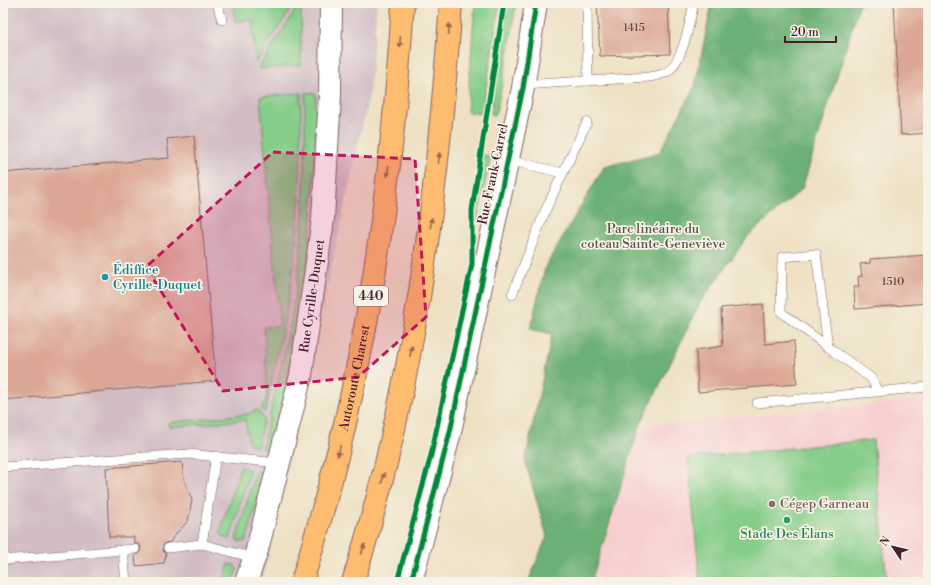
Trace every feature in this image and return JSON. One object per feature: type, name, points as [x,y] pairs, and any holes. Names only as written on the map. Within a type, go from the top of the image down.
[{"type":"highway","name":"Autoroute Charest","points":[[302,582],[322,516],[344,429],[370,299],[385,204],[403,3]]},
{"type":"highway","points":[[353,582],[385,470],[414,334],[428,245],[440,150],[451,3]]},
{"type":"street","name":"Rue Cyrille-Duquet","points":[[246,582],[254,558],[301,375],[323,219],[330,95],[331,3]]},
{"type":"street","name":"Rue Frank-Carrel","points":[[412,582],[450,432],[508,160],[523,84],[536,3]]},
{"type":"lane","points":[[217,3],[222,20]]},
{"type":"lane","points":[[587,3],[588,81]]},
{"type":"lane","points":[[523,84],[649,77],[665,73],[673,67],[680,54],[694,3]]},
{"type":"lane","points":[[512,295],[546,209],[587,122]]},
{"type":"lane","points":[[508,160],[564,173]]},
{"type":"lane","points":[[828,347],[816,254],[782,257],[781,312],[828,347],[871,378],[878,392]]},
{"type":"lane","points":[[757,403],[928,387]]},
{"type":"lane","points":[[3,467],[188,454],[279,463]]},
{"type":"lane","points":[[202,544],[216,456]]},
{"type":"lane","points":[[168,548],[202,544],[254,558]]},
{"type":"lane","points":[[3,548],[4,560],[135,549]]},
{"type":"lane","points":[[123,550],[126,582]]},
{"type":"highlighted area","points":[[273,152],[415,159],[426,317],[358,377],[223,391],[146,267]]},
{"type":"shaded area","points":[[3,3],[377,3],[369,96],[262,582],[3,582]]},
{"type":"shaded area","name":"Cégep Garneau","points":[[928,399],[928,582],[592,582],[641,426]]},
{"type":"green space","points":[[233,3],[295,3],[256,62],[252,20],[235,21]]},
{"type":"green space","points":[[300,3],[301,65],[258,69]]},
{"type":"green space","points":[[475,3],[500,3],[482,113],[467,112]]},
{"type":"green space","points":[[508,3],[516,3],[507,59],[495,115],[491,114]]},
{"type":"green space","name":"Parc linéaire du coteau Sainte-Geneviève","points":[[712,3],[860,3],[802,189],[748,236],[700,303],[640,425],[591,582],[528,582],[547,536],[525,461],[552,334],[530,329],[546,265],[604,167],[660,152],[695,86]]},
{"type":"green space","points":[[301,93],[300,181],[295,256],[284,323],[265,413],[261,408],[267,395],[264,327],[280,326],[280,324],[260,97]]},
{"type":"green space","points":[[305,93],[316,93],[314,187],[309,258],[299,323],[272,447],[267,449],[262,448],[287,340],[298,275],[305,162]]},
{"type":"green space","points":[[483,155],[491,156],[476,226],[477,200]]},
{"type":"green space","points":[[258,410],[264,419],[257,447],[249,444],[245,420],[169,427],[168,423],[247,414]]},
{"type":"green space","name":"Stade Des Élans","points":[[873,440],[887,582],[700,582],[688,458]]},
{"type":"green space","points":[[241,467],[250,470],[230,539],[222,536],[220,533]]},
{"type":"green space","points":[[256,471],[265,475],[246,541],[241,542],[236,540]]},
{"type":"green space","points":[[229,564],[234,565],[237,569],[233,582],[223,582]]},
{"type":"building","points":[[597,3],[668,3],[670,54],[600,56]]},
{"type":"building","points":[[894,3],[928,3],[928,133],[901,135]]},
{"type":"building","name":"Édiffice Cyrille-Duquet","points":[[194,136],[216,381],[3,400],[3,173],[169,158],[167,139]]},
{"type":"building","points":[[928,255],[928,303],[855,309],[854,287],[859,287],[858,277],[862,276],[860,264],[870,263],[870,259]]},
{"type":"building","points":[[763,304],[765,344],[794,341],[797,384],[698,392],[696,350],[723,346],[721,308]]},
{"type":"building","points":[[182,462],[184,479],[192,500],[188,521],[170,542],[163,545],[163,551],[166,554],[164,563],[136,566],[135,555],[139,554],[141,549],[140,545],[134,543],[134,537],[109,537],[106,468]]},
{"type":"cycle path","points":[[397,582],[431,455],[472,264],[472,210],[504,3]]},
{"type":"cycle path","points":[[411,582],[450,432],[523,88],[536,3]]},
{"type":"place","name":"Édiffice Cyrille-Duquet","points":[[105,277]]},
{"type":"place","name":"Cégep Garneau","points":[[772,504]]},
{"type":"place","name":"Stade Des Élans","points":[[787,520]]}]
